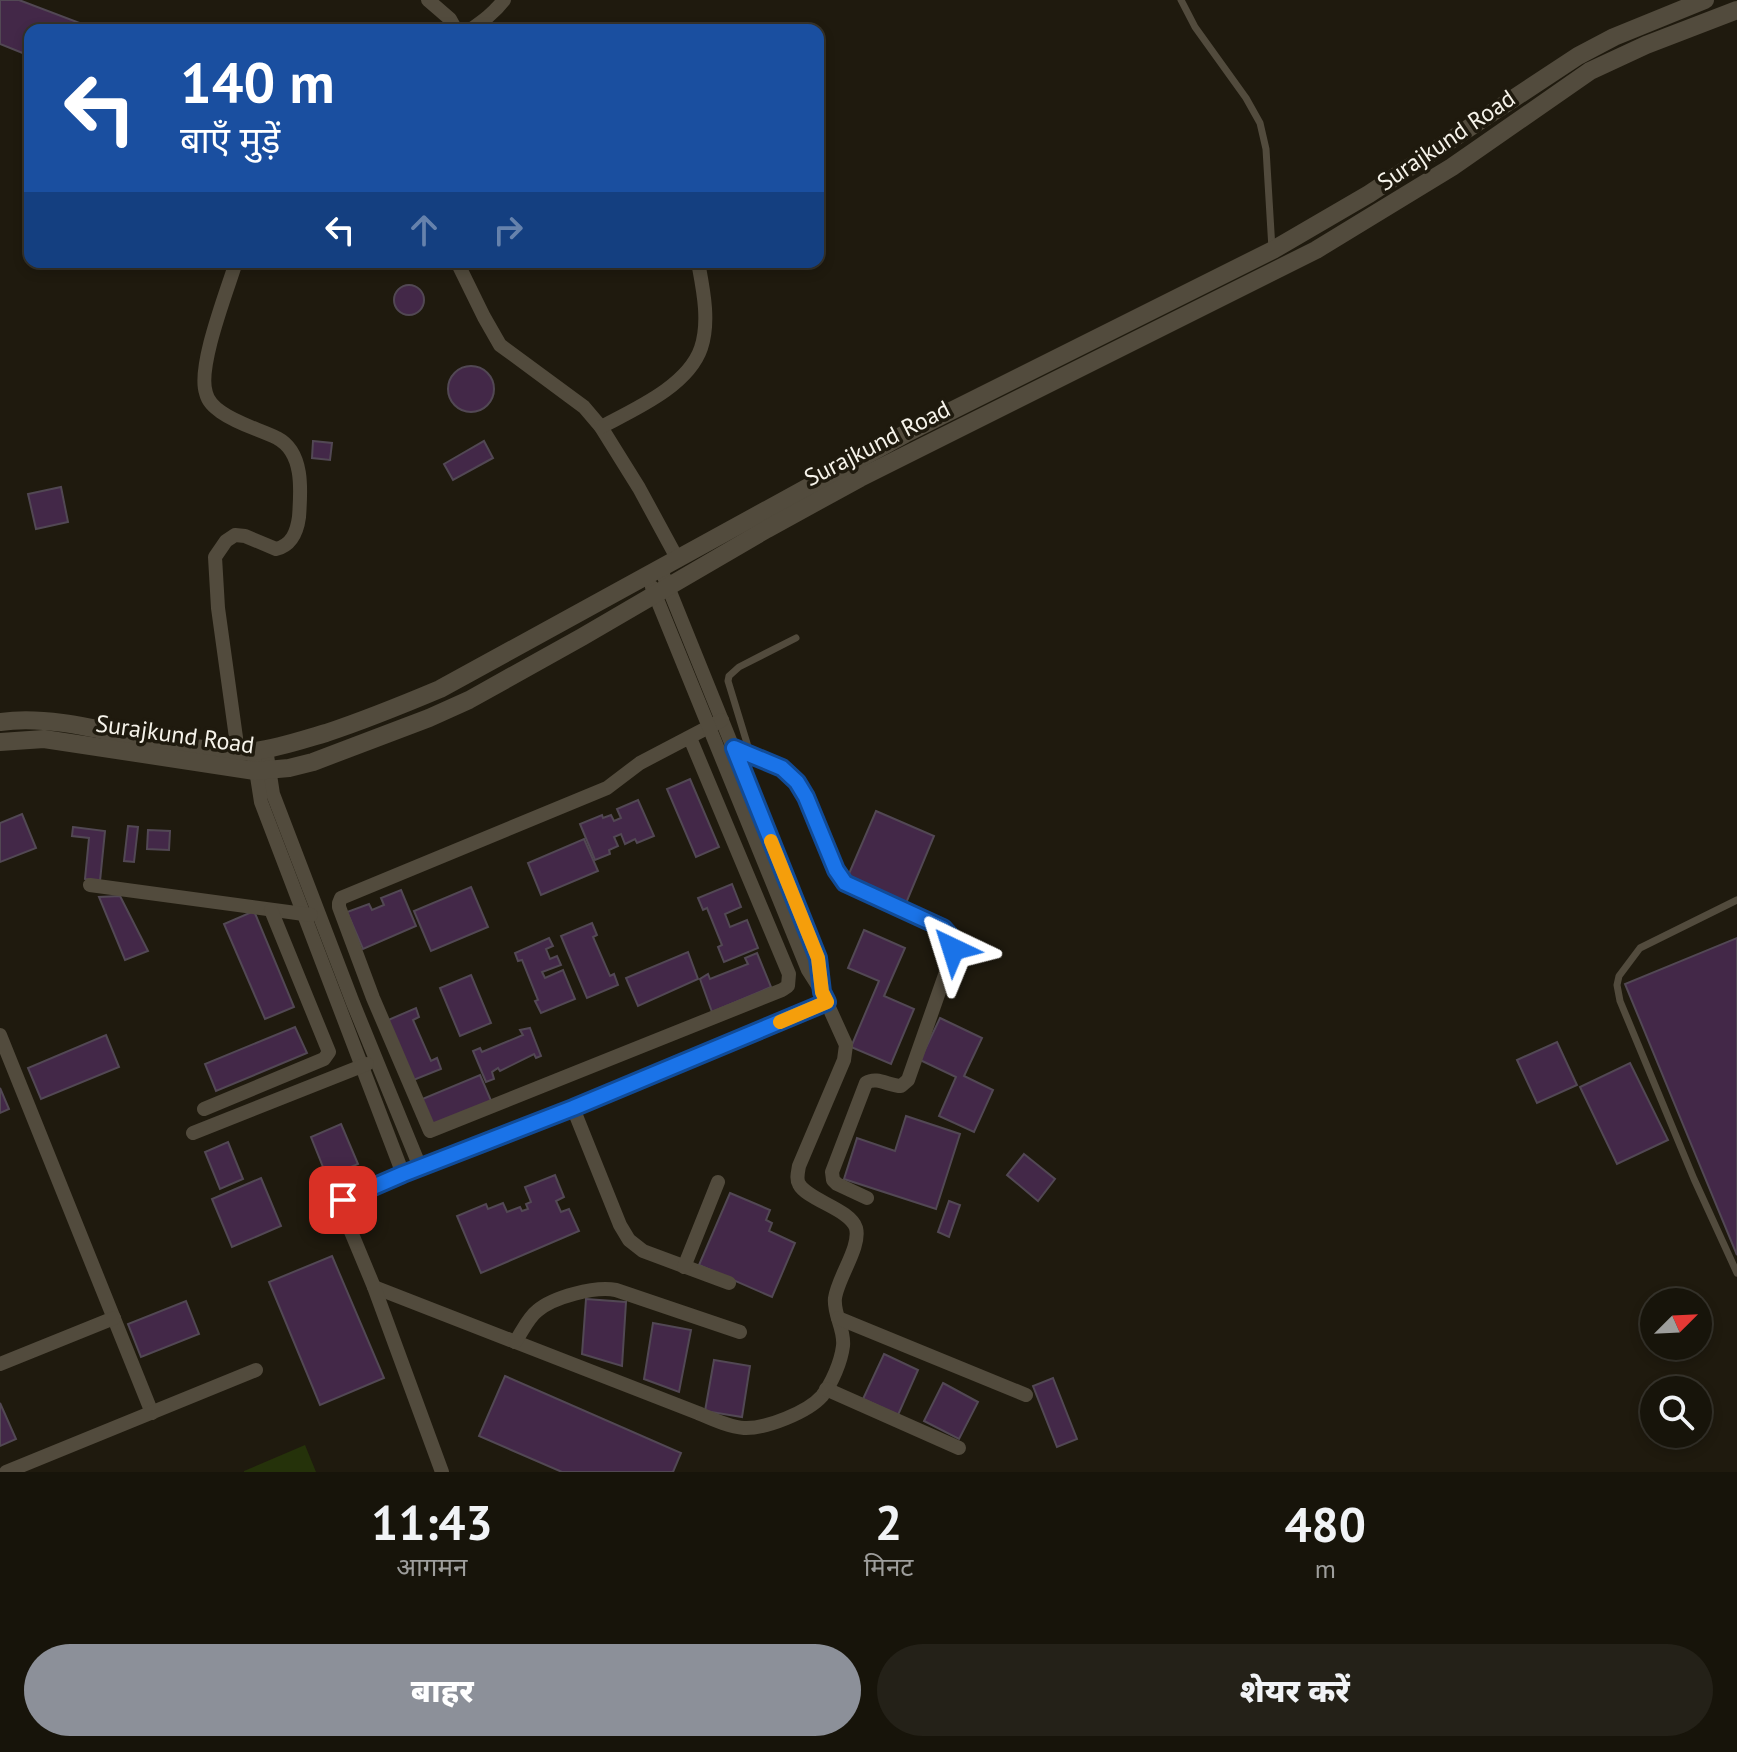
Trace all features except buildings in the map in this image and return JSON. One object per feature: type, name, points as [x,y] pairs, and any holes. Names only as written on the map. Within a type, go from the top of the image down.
[{"type":"main road","name":"Surajkund Road","points":[[1,719],[48,721],[172,745],[253,751],[288,745],[362,721],[440,689],[905,434],[1273,250],[1369,194],[1578,56],[1614,37],[1705,0]]},
{"type":"main road","name":"Surajkund Road","points":[[0,742],[44,739],[262,771],[289,768],[336,754],[429,718],[469,700],[860,478],[1316,250],[1452,167],[1590,71],[1646,45],[1737,10]]},
{"type":"street","points":[[428,0],[453,24]]},
{"type":"street","points":[[478,24],[504,0]]},
{"type":"street","points":[[234,268],[207,355],[205,392],[211,404],[231,419],[280,439],[288,446],[299,473],[299,506],[298,527],[286,545],[276,549],[235,535],[226,541],[215,557],[218,608],[253,751],[273,794],[348,1030],[369,1063],[420,1167]]},
{"type":"street","points":[[460,268],[500,345],[584,407],[601,427],[677,558]]},
{"type":"street","points":[[601,427],[668,388],[683,376],[695,360],[703,338],[705,314],[699,268]]},
{"type":"street","points":[[653,571],[734,748],[818,958],[824,997]]},
{"type":"street","points":[[374,1287],[744,1428],[761,1426],[794,1414],[817,1400],[826,1389],[843,1349],[835,1298],[856,1240],[856,1229],[850,1219],[800,1188],[797,1178],[799,1166],[846,1054],[846,1045],[808,970],[708,728],[662,590]]},
{"type":"street","points":[[690,738],[789,974],[788,986],[432,1131],[427,1127],[373,998],[339,907],[341,898],[607,788],[640,763],[722,720]]},
{"type":"street","points":[[734,748],[782,768],[797,782],[836,870],[845,883],[943,928],[951,937],[952,955],[908,1080],[901,1086],[873,1079],[866,1083],[832,1172],[837,1184],[867,1198]]},
{"type":"street","points":[[90,885],[312,915]]},
{"type":"street","points":[[204,1109],[324,1059],[329,1052],[271,910]]},
{"type":"street","points":[[312,915],[353,1003],[403,1174]]},
{"type":"street","points":[[442,1472],[341,1203],[346,1198],[420,1167],[573,1108],[824,997]]},
{"type":"street","points":[[353,1003],[373,998]]},
{"type":"street","points":[[325,1039],[348,1030]]},
{"type":"street","points":[[0,1035],[152,1413]]},
{"type":"street","points":[[193,1133],[369,1063]]},
{"type":"street","points":[[573,1108],[624,1233],[643,1251],[729,1283]]},
{"type":"street","points":[[684,1267],[718,1182]]},
{"type":"street","points":[[515,1342],[539,1309],[581,1292],[600,1288],[616,1290],[740,1332]]},
{"type":"street","points":[[0,1364],[114,1318]]},
{"type":"street","points":[[838,1318],[1026,1395]]},
{"type":"street","points":[[6,1472],[256,1370]]},
{"type":"street","points":[[826,1389],[959,1448]]},
{"type":"lane","points":[[1181,0],[1195,27],[1246,98],[1260,123],[1266,149],[1273,250]]},
{"type":"lane","points":[[751,755],[729,676],[739,667],[796,638]]},
{"type":"lane","points":[[1737,900],[1640,948],[1622,971],[1617,985],[1631,1028],[1737,1273]]},
{"type":"green space","points":[[305,1445],[316,1472],[244,1472],[244,1471]]},
{"type":"slow traffic","points":[[771,841],[818,958],[822,992],[827,1002],[780,1022]]},
{"type":"route","points":[[343,1200],[827,1002],[822,992],[818,958],[734,748],[782,768],[797,782],[836,870],[845,883],[943,928],[951,937],[953,949]]}]
